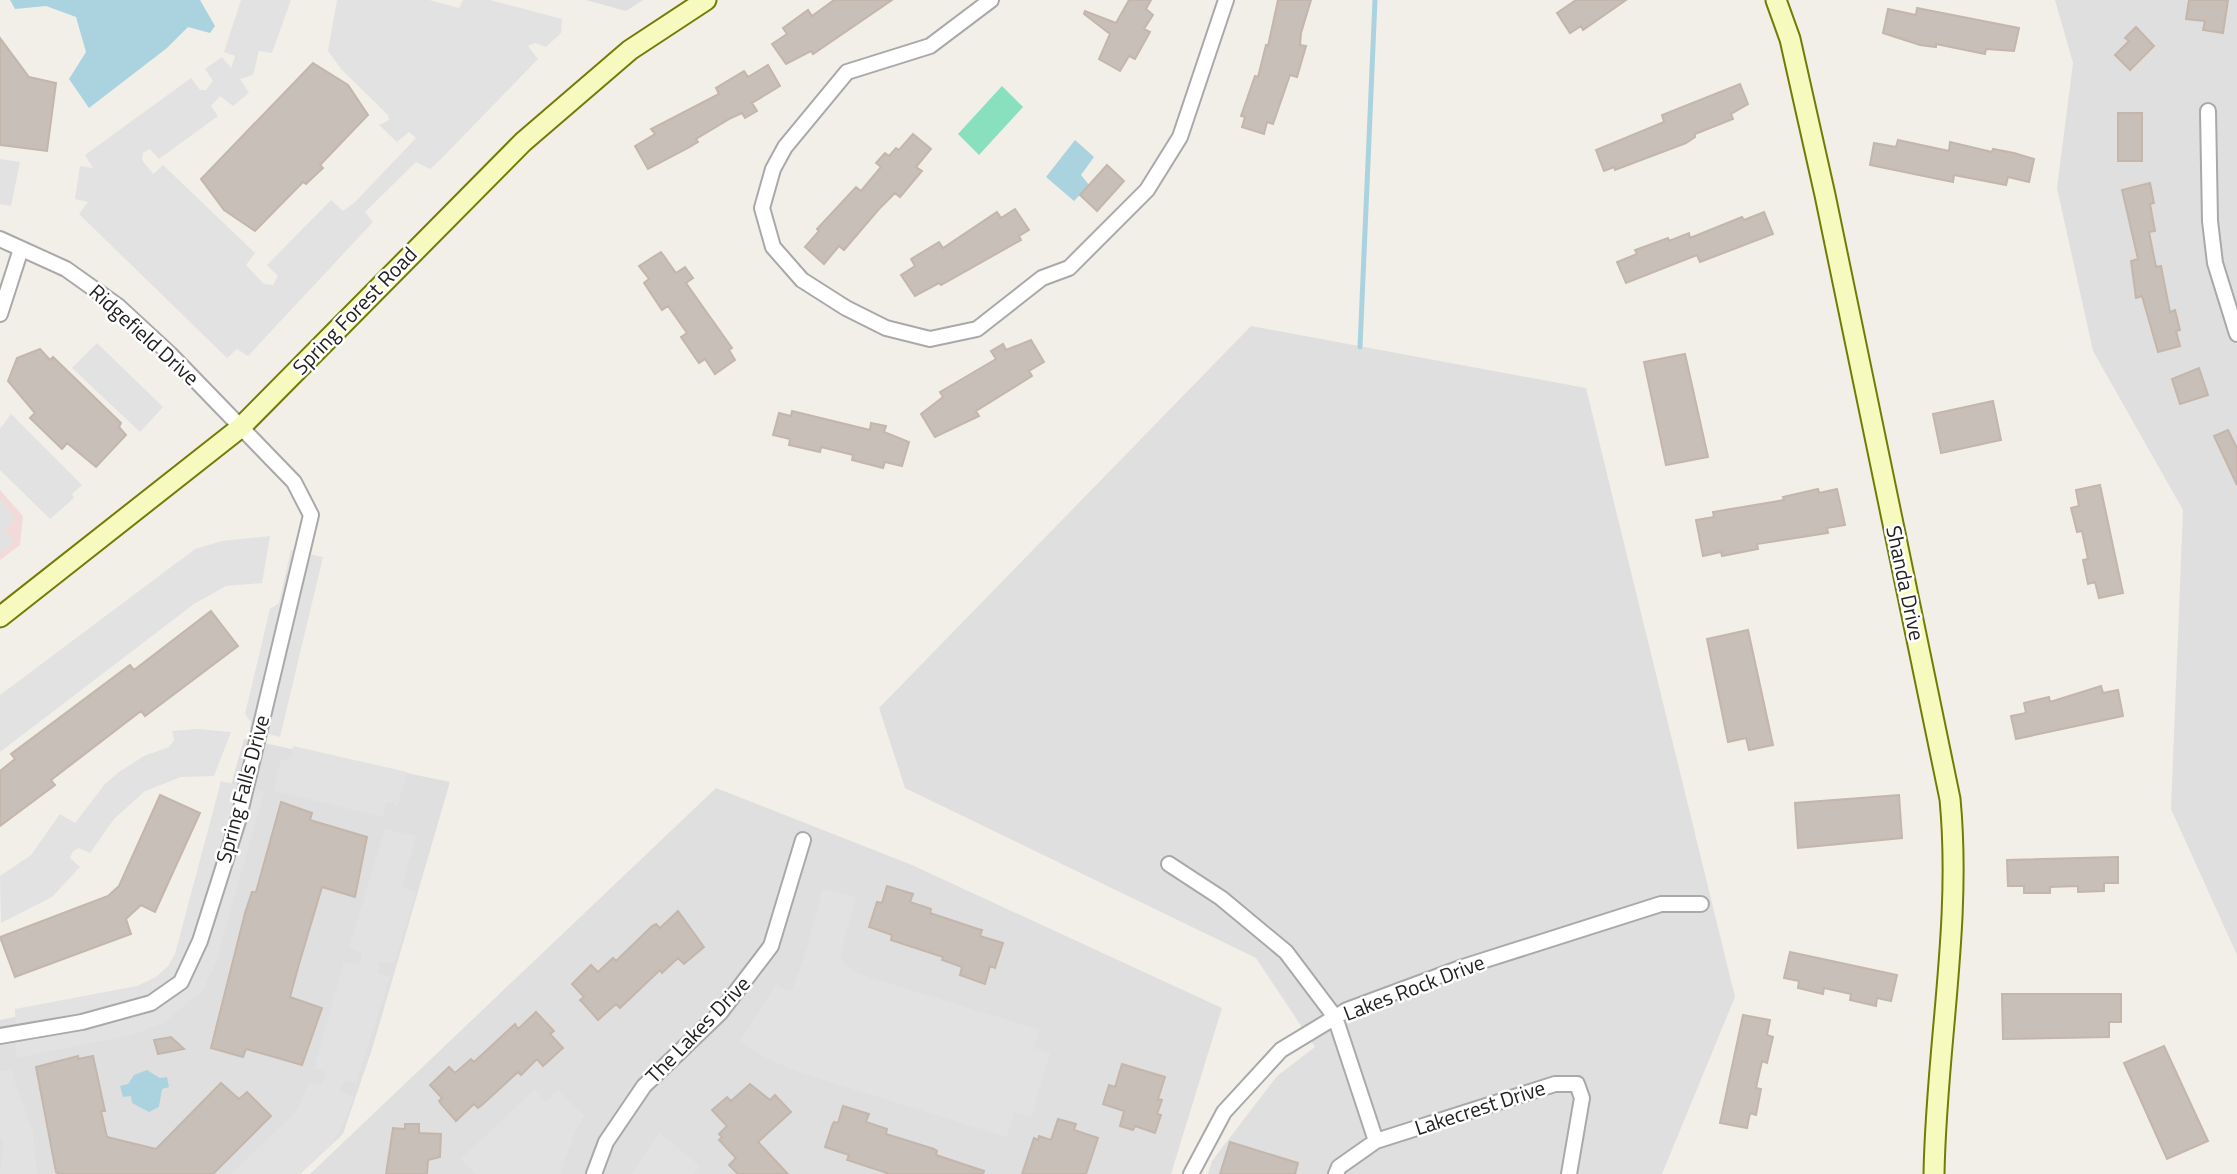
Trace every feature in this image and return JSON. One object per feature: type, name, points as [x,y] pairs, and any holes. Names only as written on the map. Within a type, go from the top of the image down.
[{"type":"street","name":"Spring Forest Road","points":[[0,617],[240,428],[523,142],[631,50],[706,0]]},
{"type":"street","points":[[991,0],[930,47],[847,72],[785,147],[773,169],[762,208],[773,247],[803,280],[846,308],[886,328],[930,339],[976,329],[1042,278],[1069,268],[1147,190],[1180,137],[1226,0]]},
{"type":"street","name":"Shanda Drive","points":[[1776,0],[1790,39],[1825,195],[1950,799],[1955,846],[1934,1174]]},
{"type":"street","points":[[2208,111],[2210,221],[2215,263],[2237,334]]},
{"type":"street","name":"Ridgefield Drive","points":[[0,239],[66,269],[118,306],[170,354],[240,428]]},
{"type":"street","points":[[0,314],[21,249]]},
{"type":"street","name":"Spring Falls Drive","points":[[0,1036],[82,1022],[151,1003],[181,982],[200,941],[253,762],[311,515],[294,482],[240,428]]},
{"type":"street","name":"The Lakes Drive","points":[[594,1174],[606,1142],[644,1086],[720,1013],[771,946],[803,840]]},
{"type":"street","points":[[1169,864],[1221,898],[1286,952],[1335,1017],[1376,1141]]},
{"type":"street","name":"Lakes Rock Drive","points":[[1191,1174],[1224,1112],[1281,1050],[1347,1010],[1463,968],[1661,904],[1701,904]]},
{"type":"street","name":"Lakecrest Drive","points":[[1336,1174],[1339,1167],[1376,1141],[1555,1084],[1577,1084],[1582,1098],[1569,1174]]},
{"type":"shaded area","points":[[241,0],[291,0],[272,53],[259,51],[253,75],[240,79],[249,93],[233,106],[220,96],[211,106],[218,116],[159,159],[150,149],[143,153],[142,160],[153,174],[163,165],[255,253],[246,265],[264,284],[273,285],[278,276],[267,265],[331,200],[343,211],[355,202],[416,138],[409,132],[397,142],[379,125],[389,120],[388,115],[342,70],[328,51],[337,0],[429,0],[459,8],[463,0],[490,0],[562,19],[561,33],[546,47],[535,43],[528,46],[538,59],[440,160],[430,169],[416,162],[365,212],[373,222],[248,356],[237,349],[227,358],[79,214],[88,202],[75,199],[80,166],[93,168],[85,155],[191,78],[200,90],[206,90],[213,81],[205,69],[222,57],[231,68],[235,56],[224,52]]},
{"type":"shaded area","points":[[586,0],[643,0],[626,11]]},
{"type":"shaded area","points":[[2055,0],[2237,0],[2237,955],[2171,809],[2183,510],[2093,351],[2057,188],[2073,63]]},
{"type":"shaded area","points":[[0,159],[20,162],[11,206],[0,204]]},
{"type":"shaded area","points":[[1251,326],[1586,388],[1735,997],[1662,1174],[1208,1174],[1212,1161],[1277,1076],[1315,1047],[1256,958],[905,788],[879,708]]},
{"type":"shaded area","points":[[97,343],[163,407],[140,432],[72,368]]},
{"type":"shaded area","points":[[11,414],[82,485],[72,494],[74,498],[50,519],[0,470],[0,429]]},
{"type":"shaded area","points":[[0,490],[23,516],[20,545],[0,560]]},
{"type":"shaded area","points":[[0,498],[15,519],[5,529],[14,542],[0,553]]},
{"type":"shaded area","points":[[270,536],[262,583],[226,586],[194,604],[0,752],[0,695],[195,549],[222,541]]},
{"type":"shaded area","points":[[291,550],[323,557],[280,737],[250,729],[251,722],[245,714],[270,609],[279,603]]},
{"type":"shaded area","points":[[198,729],[231,732],[214,776],[181,777],[145,791],[114,819],[90,853],[79,848],[73,851],[70,858],[80,867],[52,897],[1,923],[0,876],[31,855],[60,814],[75,823],[105,784],[119,772],[144,756],[169,747],[174,740],[172,731]]},
{"type":"shaded area","points":[[244,739],[450,782],[373,1046],[343,1134],[300,1174],[0,1174],[0,1020],[134,994],[161,978],[185,948]]},
{"type":"shaded area","points":[[293,746],[407,772],[397,807],[393,802],[386,803],[383,817],[274,791],[281,760],[291,758]]},
{"type":"shaded area","points":[[221,781],[264,792],[216,962],[203,990],[163,1023],[132,1035],[16,1058],[15,1009],[137,986],[156,977],[168,966],[175,954]]},
{"type":"shaded area","points":[[716,788],[912,865],[1222,1008],[1171,1174],[310,1174]]},
{"type":"shaded area","points":[[385,829],[416,836],[402,887],[416,892],[395,962],[379,962],[378,973],[390,977],[356,1083],[346,1080],[341,1086],[340,1092],[354,1097],[343,1124],[330,1146],[300,1174],[231,1174],[297,1111],[309,1082],[321,1085],[325,1079],[326,1072],[314,1068],[344,962],[358,965],[361,962],[361,953],[349,948]]},
{"type":"shaded area","points":[[823,889],[856,897],[840,955],[845,965],[856,973],[1040,1030],[1034,1048],[1050,1053],[1031,1117],[1014,1112],[1007,1137],[801,1073],[770,1060],[740,1042],[776,984],[787,991],[792,990],[805,955]]},
{"type":"shaded area","points":[[11,1070],[33,1133],[37,1174],[0,1174],[3,1143],[0,1136],[0,1071]]},
{"type":"shaded area","points":[[535,1089],[546,1102],[558,1089],[584,1116],[576,1129],[560,1174],[475,1174],[461,1159]]},
{"type":"shaded area","points":[[659,1133],[700,1166],[694,1174],[632,1174]]},
{"type":"green space","points":[[1002,86],[1023,107],[979,155],[958,134]]},
{"type":"water","points":[[10,0],[200,0],[215,26],[210,33],[188,27],[167,48],[89,108],[69,79],[86,52],[76,17],[46,6],[15,9]]},
{"type":"water","points":[[1075,140],[1094,157],[1081,175],[1089,185],[1074,201],[1046,177]]},
{"type":"water","points":[[147,1070],[160,1078],[167,1077],[169,1087],[162,1089],[159,1107],[149,1112],[132,1103],[131,1096],[123,1097],[120,1086],[128,1084],[134,1075]]},
{"type":"building","points":[[834,0],[892,0],[813,54],[811,51],[786,64],[772,44],[787,34],[783,28],[808,10],[812,16]]},
{"type":"building","points":[[1129,0],[1151,0],[1146,9],[1153,15],[1144,29],[1150,32],[1135,59],[1129,56],[1120,71],[1099,59],[1110,34],[1084,14],[1085,11],[1116,23]]},
{"type":"building","points":[[1278,0],[1311,0],[1301,33],[1300,45],[1306,46],[1297,77],[1290,75],[1273,124],[1267,122],[1264,134],[1242,127],[1245,117],[1241,116],[1255,76],[1258,77],[1266,45],[1268,46]]},
{"type":"building","points":[[1576,0],[1626,0],[1583,30],[1581,26],[1570,33],[1557,13]]},
{"type":"building","points":[[2189,0],[2228,0],[2223,33],[2203,30],[2205,21],[2186,19]]},
{"type":"building","points":[[1917,8],[2019,28],[2014,51],[1986,49],[1985,54],[1936,44],[1936,47],[1920,45],[1883,33],[1888,9],[1916,15]]},
{"type":"building","points":[[2136,27],[2154,46],[2130,70],[2115,55],[2129,41],[2125,38]]},
{"type":"building","points":[[0,38],[29,77],[56,83],[47,151],[0,145]]},
{"type":"building","points":[[313,63],[348,85],[368,115],[320,165],[323,168],[306,184],[303,182],[255,231],[224,210],[201,179]]},
{"type":"building","points":[[768,65],[780,86],[752,103],[757,111],[745,118],[742,113],[731,118],[696,139],[698,142],[648,169],[635,146],[655,134],[651,129],[719,94],[716,88],[744,71],[748,77]]},
{"type":"building","points":[[1740,84],[1748,104],[1731,114],[1733,119],[1695,134],[1695,137],[1686,143],[1615,170],[1614,167],[1604,171],[1596,150],[1664,122],[1662,115]]},
{"type":"building","points":[[2118,113],[2142,113],[2142,161],[2118,161]]},
{"type":"building","points":[[913,134],[931,149],[916,167],[922,171],[900,197],[895,193],[844,250],[839,246],[824,264],[805,247],[819,231],[817,229],[856,187],[861,191],[881,167],[876,163],[885,153],[889,156],[896,148],[899,150]]},
{"type":"building","points":[[1898,140],[1949,151],[1950,142],[2034,159],[2029,182],[2008,177],[2006,185],[1954,175],[1953,182],[1870,165],[1874,143],[1896,147]]},
{"type":"building","points":[[1107,165],[1124,181],[1097,211],[1080,195]]},
{"type":"building","points":[[2150,183],[2154,203],[2150,204],[2155,231],[2149,232],[2156,267],[2161,266],[2170,312],[2175,310],[2180,330],[2176,331],[2180,346],[2158,352],[2142,296],[2136,298],[2131,261],[2138,259],[2122,190]]},
{"type":"building","points":[[1015,209],[1029,230],[1019,236],[1021,240],[941,285],[939,283],[915,296],[901,275],[915,266],[911,259],[939,242],[943,248],[997,212],[1001,218]]},
{"type":"building","points":[[1764,212],[1773,234],[1700,262],[1697,255],[1626,283],[1617,262],[1637,254],[1635,250],[1668,238],[1669,241],[1689,233],[1690,238],[1742,217],[1744,220]]},
{"type":"building","points":[[661,252],[676,273],[685,267],[693,278],[686,283],[732,348],[729,350],[735,360],[715,374],[705,359],[699,363],[681,337],[687,333],[668,306],[662,310],[644,283],[649,279],[639,266]]},
{"type":"building","points":[[1031,340],[1044,362],[1029,371],[1032,376],[976,411],[979,416],[935,437],[921,414],[943,397],[940,392],[996,359],[991,351],[1003,344],[1006,350]]},
{"type":"building","points":[[40,349],[50,360],[53,357],[121,423],[119,427],[126,435],[96,467],[67,443],[62,449],[30,418],[35,413],[8,381],[17,358]]},
{"type":"building","points":[[1685,354],[1708,457],[1666,465],[1644,362]]},
{"type":"building","points":[[2199,368],[2208,395],[2180,404],[2172,379]]},
{"type":"building","points":[[1993,401],[2001,440],[1941,453],[1933,414]]},
{"type":"building","points":[[792,411],[870,430],[871,423],[886,426],[884,432],[909,442],[902,466],[885,462],[883,468],[852,460],[853,455],[821,447],[820,452],[789,445],[790,439],[773,435],[779,413],[791,416]]},
{"type":"building","points":[[2228,430],[2237,448],[2237,485],[2214,436]]},
{"type":"building","points":[[2100,485],[2123,593],[2099,598],[2095,582],[2088,584],[2083,560],[2088,559],[2082,531],[2077,532],[2071,508],[2079,506],[2076,490]]},
{"type":"building","points":[[1818,489],[1819,493],[1837,489],[1845,525],[1827,528],[1828,533],[1757,544],[1758,549],[1722,556],[1721,552],[1703,556],[1696,520],[1714,517],[1713,512],[1784,500],[1783,497]]},
{"type":"building","points":[[211,611],[238,646],[145,716],[141,711],[51,780],[55,785],[0,826],[0,771],[15,759],[11,754],[130,665],[134,670]]},
{"type":"building","points":[[1748,630],[1773,745],[1749,750],[1746,738],[1728,742],[1707,639]]},
{"type":"building","points":[[2101,686],[2103,693],[2118,690],[2123,716],[2016,739],[2011,716],[2026,713],[2024,703],[2049,697],[2050,702]]},
{"type":"building","points":[[160,795],[200,813],[155,912],[141,905],[126,919],[131,934],[15,977],[0,937],[108,896],[119,886]]},
{"type":"building","points":[[1899,795],[1902,838],[1798,848],[1795,803]]},
{"type":"building","points":[[281,802],[312,813],[310,820],[367,837],[355,897],[322,887],[299,964],[290,997],[322,1008],[302,1065],[246,1049],[243,1057],[211,1048],[245,913],[252,892],[256,892]]},
{"type":"building","points":[[2118,857],[2118,883],[2104,883],[2104,891],[2078,892],[2078,886],[2050,887],[2050,893],[2024,893],[2024,886],[2008,886],[2007,860]]},
{"type":"building","points":[[887,886],[913,894],[910,902],[931,909],[930,913],[982,930],[980,936],[1003,943],[995,968],[990,966],[985,984],[960,975],[962,967],[942,960],[943,957],[891,940],[892,935],[869,927],[877,902],[882,903]]},
{"type":"building","points":[[678,911],[704,947],[684,964],[678,958],[662,973],[660,970],[620,1008],[616,1004],[598,1020],[580,1000],[584,997],[572,984],[591,965],[598,972],[613,958],[616,961],[652,926],[656,924],[660,928]]},
{"type":"building","points":[[1790,952],[1897,975],[1891,1001],[1877,998],[1876,1006],[1850,1000],[1851,994],[1824,988],[1823,994],[1798,988],[1799,981],[1784,978]]},
{"type":"building","points":[[2002,994],[2121,994],[2121,1022],[2109,1022],[2109,1037],[2003,1039]]},
{"type":"building","points":[[536,1012],[554,1031],[550,1034],[563,1048],[543,1066],[537,1059],[521,1075],[518,1072],[482,1105],[478,1108],[474,1104],[456,1121],[441,1104],[439,1101],[442,1098],[430,1085],[449,1067],[455,1073],[471,1059],[474,1062],[515,1024],[518,1029]]},
{"type":"building","points":[[1743,1015],[1770,1020],[1767,1035],[1773,1037],[1767,1063],[1762,1061],[1756,1088],[1761,1089],[1756,1115],[1750,1113],[1747,1128],[1720,1123]]},
{"type":"building","points":[[171,1037],[184,1049],[158,1054],[154,1040]]},
{"type":"building","points":[[2164,1046],[2208,1141],[2167,1159],[2124,1063]]},
{"type":"building","points":[[78,1056],[78,1059],[93,1056],[105,1111],[101,1111],[107,1137],[156,1149],[221,1083],[239,1099],[247,1092],[271,1116],[213,1174],[59,1174],[56,1172],[36,1067]]},
{"type":"building","points":[[1122,1064],[1165,1077],[1158,1099],[1162,1100],[1157,1114],[1161,1115],[1155,1133],[1135,1126],[1133,1130],[1120,1126],[1124,1111],[1103,1104],[1109,1085],[1115,1087]]},
{"type":"building","points":[[750,1084],[770,1100],[775,1095],[791,1112],[758,1142],[788,1174],[738,1174],[729,1165],[736,1158],[719,1140],[722,1137],[719,1134],[727,1126],[712,1110],[727,1097],[731,1101]]},
{"type":"building","points":[[843,1106],[869,1114],[866,1122],[887,1129],[886,1134],[934,1149],[937,1151],[936,1155],[984,1171],[983,1174],[890,1174],[847,1160],[849,1155],[825,1147],[834,1122],[838,1123]]},
{"type":"building","points":[[1058,1119],[1076,1124],[1074,1130],[1098,1138],[1086,1174],[1022,1174],[1034,1138],[1038,1140],[1039,1136],[1051,1140]]},
{"type":"building","points":[[405,1124],[419,1124],[419,1133],[441,1134],[440,1157],[428,1160],[427,1174],[386,1174],[393,1128],[405,1129]]},
{"type":"building","points":[[1230,1142],[1298,1163],[1295,1174],[1220,1174]]},
{"type":"waterway","points":[[1360,347],[1375,0]]}]
